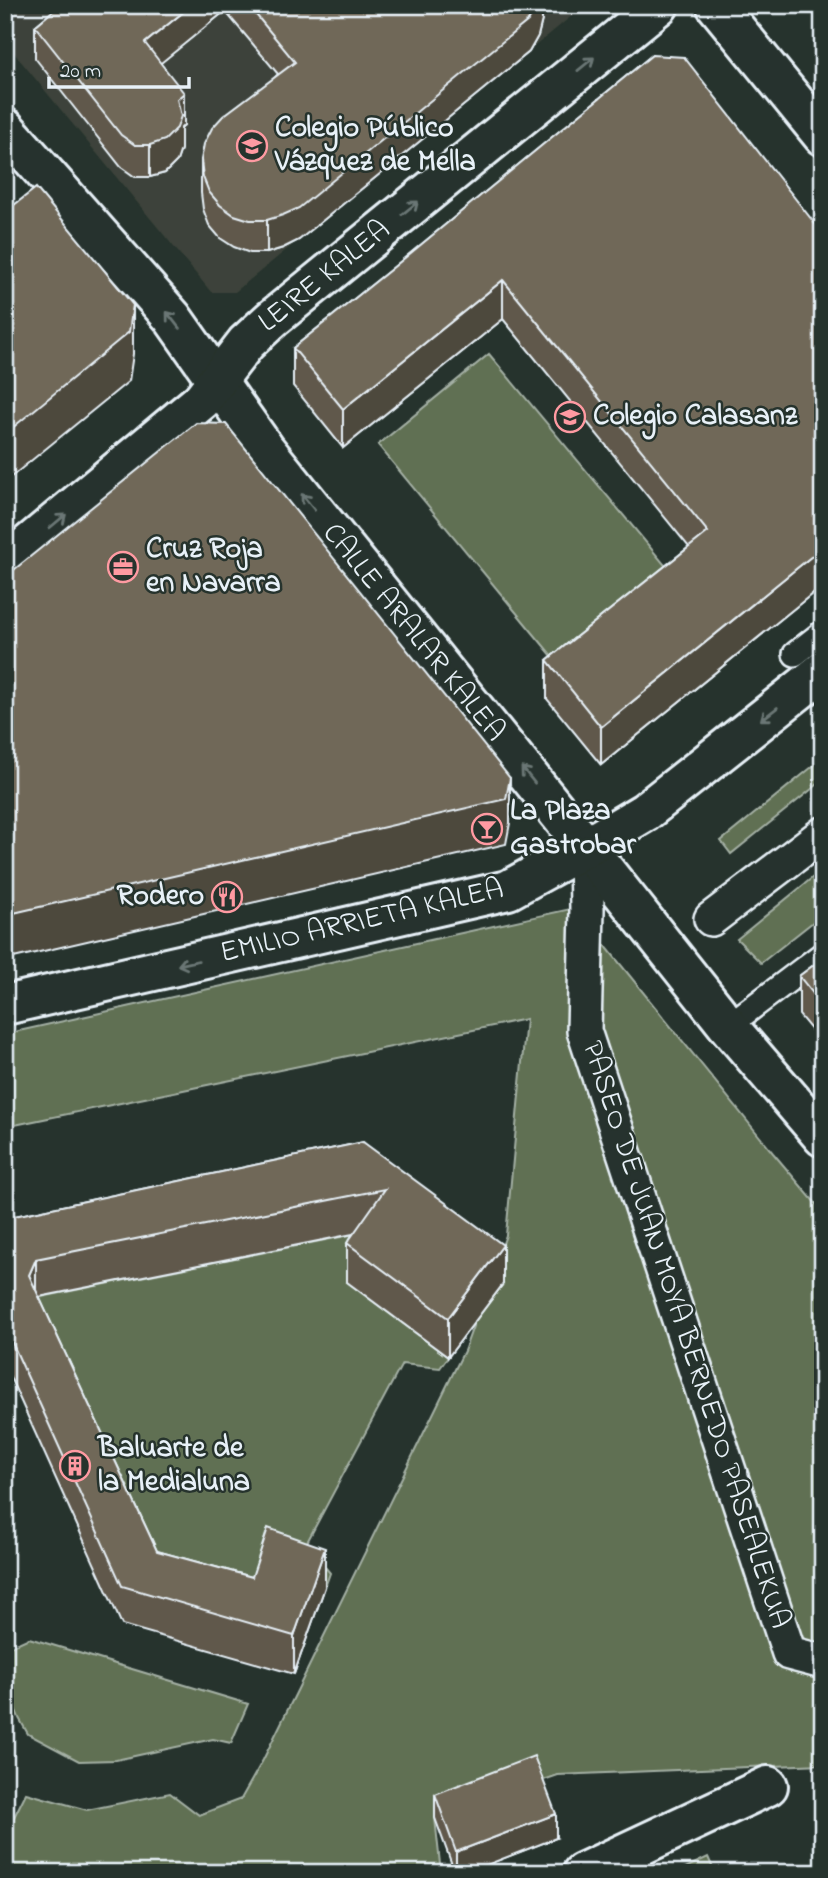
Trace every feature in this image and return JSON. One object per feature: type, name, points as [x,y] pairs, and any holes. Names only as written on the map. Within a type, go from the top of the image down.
[{"type":"street","name":"LEIRE KALEA","points":[[5,564],[201,401],[246,343],[272,320],[659,5]]},
{"type":"street","points":[[716,5],[823,136]]},
{"type":"street","name":"CALLE ARALAR KALEA","points":[[5,128],[172,317],[265,449],[728,1026],[823,1137]]},
{"type":"street","name":"EMILIO ARRIETA KALEA","points":[[5,1004],[508,890],[645,812],[809,663]]},
{"type":"street","points":[[711,919],[823,834]]},
{"type":"street","name":"PASEO DE JUAN MOYA BERNEDO PASEALEKUA","points":[[586,847],[584,1031],[789,1653],[823,1662]]},
{"type":"street","points":[[582,1873],[768,1786]]},
{"type":"lane","points":[[809,663],[823,632]]},
{"type":"lane","points":[[728,1026],[823,954]]},
{"type":"shaded area","name":"Colegio Público Vázquez de Mella","points":[[5,5],[585,5],[235,292],[211,292],[5,42]]},
{"type":"green space","points":[[489,354],[674,576],[562,668],[378,445]]},
{"type":"green space","points":[[823,758],[823,780],[731,854],[721,841]]},
{"type":"green space","points":[[823,869],[823,914],[761,963],[737,939]]},
{"type":"green space","points":[[575,908],[823,1212],[823,1764],[558,1775],[435,1818],[441,1873],[5,1873],[5,1835],[26,1793],[87,1810],[170,1793],[199,1815],[241,1799],[263,1760],[464,1351],[506,1235],[526,1019],[5,1127],[5,1034]]},
{"type":"green space","points":[[385,1228],[347,1282],[448,1357],[440,1368],[402,1364],[306,1544],[330,1573],[325,1587],[252,1615],[157,1590],[36,1298]]},
{"type":"green space","points":[[29,1638],[248,1704],[231,1743],[213,1739],[116,1760],[79,1761],[28,1734],[5,1684],[5,1649]]},
{"type":"green space","points":[[708,1857],[715,1873],[675,1873]]},
{"type":"building","points":[[60,5],[192,5],[145,43],[184,93],[177,99],[181,116],[177,128],[165,140],[150,145],[135,145],[121,135],[35,26]]},
{"type":"building","points":[[248,5],[537,5],[529,20],[299,208],[267,220],[250,220],[234,215],[220,205],[209,192],[203,177],[201,160],[204,144],[212,128],[223,116],[295,62]]},
{"type":"building","points":[[652,55],[684,57],[823,234],[823,547],[601,727],[547,660],[708,532],[503,280],[343,409],[293,348]]},
{"type":"building","points":[[36,188],[133,305],[129,332],[5,434],[5,212]]},
{"type":"building","points":[[196,423],[226,424],[510,778],[506,799],[5,915],[5,577]]},
{"type":"building","points":[[823,958],[823,1006],[799,976]]},
{"type":"building","points":[[363,1142],[503,1245],[448,1318],[347,1243],[385,1189],[36,1259],[29,1275],[157,1551],[252,1577],[268,1528],[325,1548],[294,1636],[122,1586],[5,1327],[5,1218]]},
{"type":"building","points":[[534,1756],[556,1814],[456,1852],[435,1794]]},
{"type":"place","name":"Colegio Público Vázquez de Mella","points":[[252,146]]},
{"type":"place","name":"Colegio Calasanz","points":[[570,417]]},
{"type":"place","name":"Cruz Roja en Navarra","points":[[123,567]]},
{"type":"place","name":"La Plaza Gastrobar","points":[[487,829]]},
{"type":"place","name":"Rodero","points":[[227,897]]},
{"type":"place","name":"Baluarte de la Medialuna","points":[[75,1466]]}]
